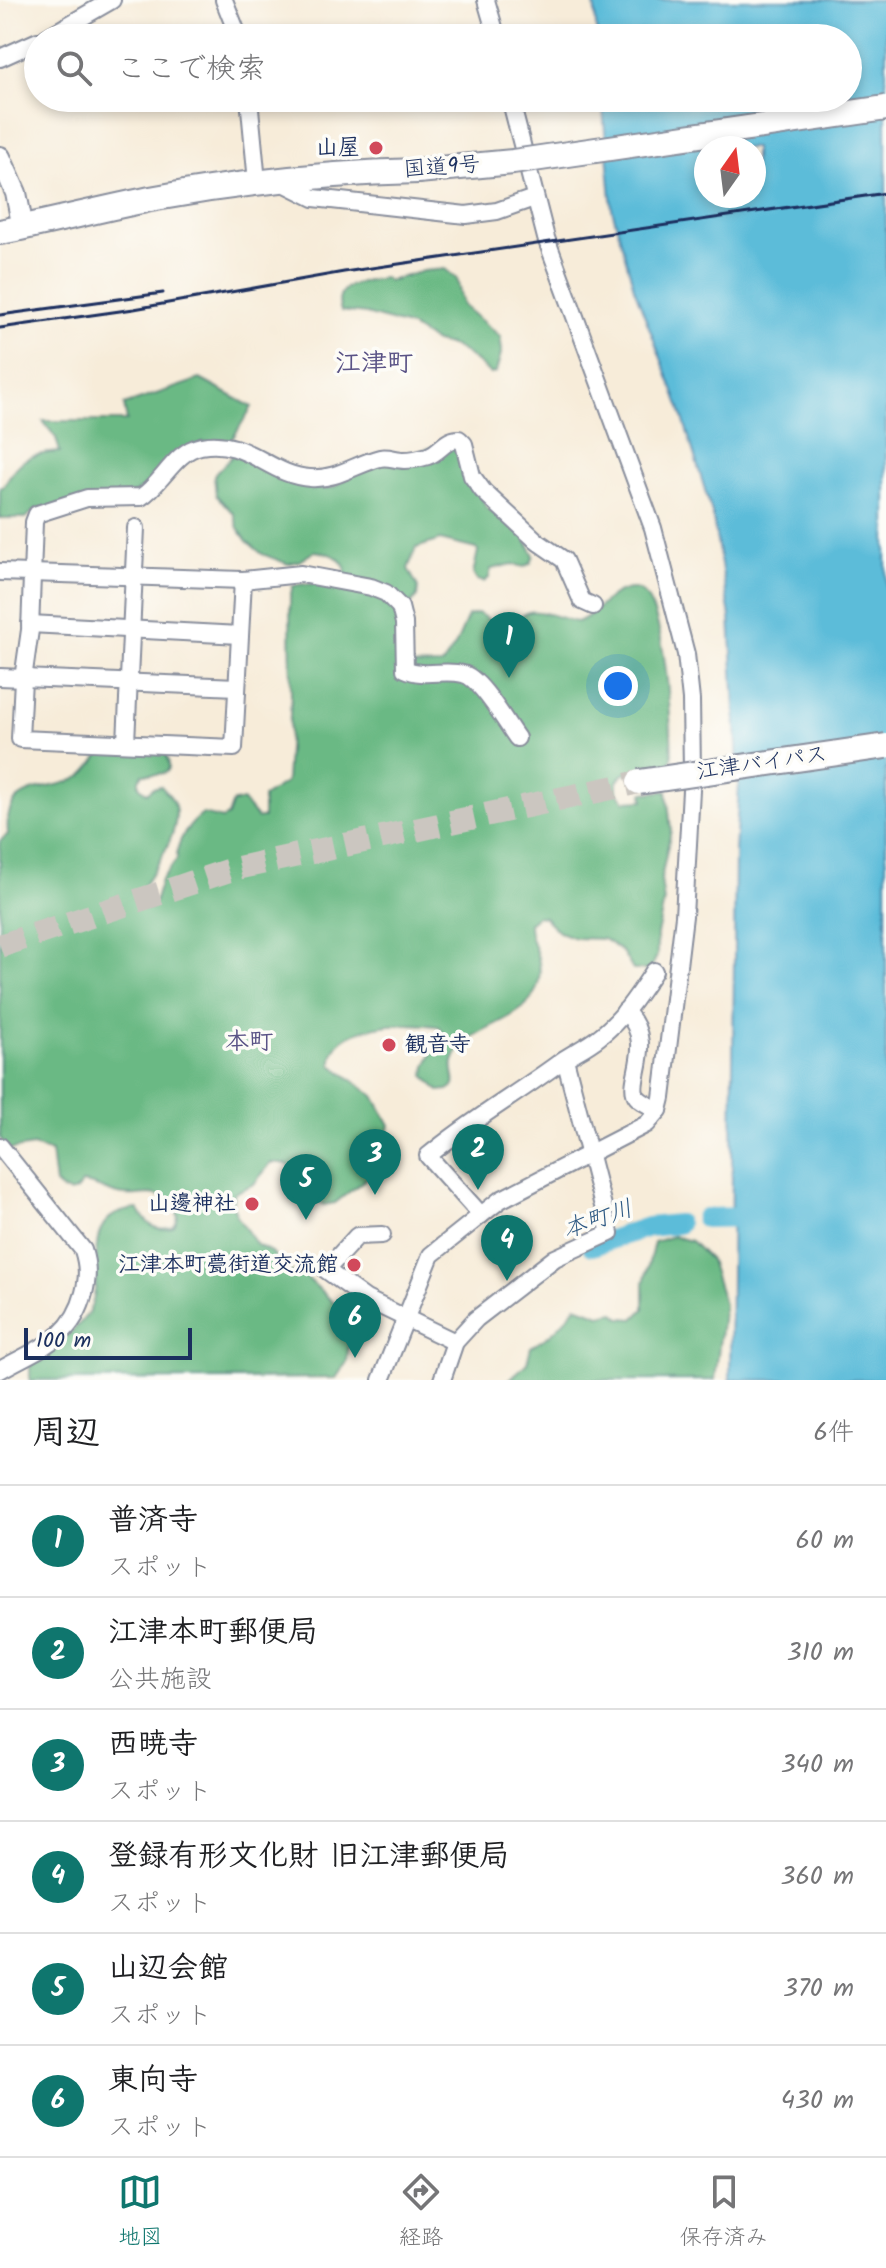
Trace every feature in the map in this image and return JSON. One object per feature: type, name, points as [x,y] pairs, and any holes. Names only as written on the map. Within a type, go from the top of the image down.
[{"type":"highway","name":"国道9号","points":[[862,111],[886,108]]},
{"type":"highway","name":"国道9号","points":[[11,230],[154,199],[268,181],[513,162],[858,112]]},
{"type":"highway","name":"江津バイパス","points":[[639,782],[886,746]]},
{"type":"main road","points":[[0,157],[16,193],[11,230]]},
{"type":"street","points":[[70,24],[112,0]]},
{"type":"street","points":[[224,0],[233,24]]},
{"type":"street","points":[[491,4],[495,24]]},
{"type":"street","points":[[0,58],[24,47]]},
{"type":"street","points":[[252,112],[268,181],[314,198],[466,215],[497,211],[534,198]]},
{"type":"street","points":[[381,1380],[431,1255],[517,1190],[647,1124],[659,1110],[680,955],[697,771],[686,654],[653,528],[550,248],[534,198],[513,112]]},
{"type":"street","points":[[243,580],[234,748],[20,739],[37,514],[87,498],[141,497],[181,458],[197,447],[220,445],[249,452],[284,471],[311,478],[338,475],[380,458],[407,460],[430,455],[456,438],[464,444],[472,476],[483,491],[538,542],[564,560],[582,601],[593,606]]},
{"type":"street","points":[[126,742],[136,528]]},
{"type":"street","points":[[0,572],[243,580],[301,574],[371,587],[396,600],[402,612],[405,669],[423,674],[467,675],[477,683],[517,738]]},
{"type":"street","points":[[30,624],[240,635]]},
{"type":"street","points":[[0,677],[237,687]]},
{"type":"street","points":[[697,771],[886,746]]},
{"type":"street","points":[[481,1215],[428,1156],[471,1122],[600,1037],[625,1011],[654,971]]},
{"type":"street","points":[[625,1011],[631,1017],[640,1043],[641,1061],[634,1090],[640,1099],[659,1110]]},
{"type":"street","points":[[442,1380],[455,1342],[476,1319],[540,1267],[569,1250],[610,1233],[565,1059]]},
{"type":"street","points":[[0,1146],[83,1250],[87,1265],[80,1308],[63,1333],[0,1370]]},
{"type":"street","points":[[382,1235],[357,1236],[326,1270],[366,1299],[455,1342]]},
{"type":"green space","points":[[445,269],[457,279],[463,306],[500,336],[502,350],[496,372],[491,374],[467,354],[453,346],[435,342],[411,327],[366,314],[341,311],[341,294],[351,285],[384,278],[389,281],[423,271]]},
{"type":"green space","points":[[200,379],[252,407],[229,444],[202,442],[135,493],[36,509],[26,518],[0,518],[0,487],[14,470],[32,457],[60,452],[56,438],[43,421],[127,421],[124,405]]},
{"type":"green space","points":[[455,441],[486,507],[523,535],[534,555],[531,563],[524,567],[513,564],[491,569],[489,578],[484,582],[477,580],[473,574],[476,549],[440,540],[416,548],[408,569],[418,587],[417,597],[400,616],[397,666],[442,665],[455,646],[468,616],[478,613],[508,632],[515,629],[524,614],[532,611],[577,622],[617,593],[634,589],[645,596],[654,612],[665,664],[672,757],[669,765],[656,770],[623,774],[617,782],[617,791],[625,801],[644,800],[643,793],[667,791],[671,830],[661,879],[664,902],[657,934],[657,956],[650,970],[633,970],[623,953],[603,939],[575,938],[559,932],[544,917],[537,916],[529,923],[540,974],[532,998],[522,1009],[469,1039],[459,1049],[453,1062],[454,1086],[448,1090],[439,1091],[425,1076],[426,1066],[443,1032],[440,1027],[410,1024],[374,1028],[357,1032],[343,1040],[334,1051],[332,1065],[374,1096],[390,1125],[385,1146],[377,1153],[367,1178],[335,1203],[323,1205],[304,1188],[292,1168],[271,1163],[254,1184],[234,1193],[232,1204],[257,1245],[273,1253],[284,1270],[304,1275],[351,1319],[347,1362],[336,1378],[30,1380],[33,1358],[73,1330],[90,1309],[96,1279],[97,1247],[106,1221],[119,1213],[138,1209],[152,1226],[167,1229],[173,1227],[178,1215],[169,1201],[151,1194],[119,1194],[82,1183],[73,1192],[66,1192],[55,1184],[51,1152],[33,1146],[9,1150],[0,1138],[0,841],[8,834],[8,816],[13,804],[33,791],[82,776],[100,754],[113,746],[164,751],[168,770],[161,774],[143,774],[139,779],[139,786],[147,793],[161,786],[172,799],[176,812],[172,836],[139,893],[139,902],[149,908],[154,903],[161,880],[177,859],[181,840],[203,814],[222,819],[228,816],[233,802],[243,801],[257,818],[263,818],[263,797],[286,782],[291,698],[290,597],[293,586],[341,584],[346,570],[338,558],[315,551],[288,564],[262,554],[247,541],[238,528],[234,514],[216,495],[214,475],[235,453],[309,487],[324,489],[334,487],[362,468]]},
{"type":"green space","points":[[673,1236],[691,1241],[710,1260],[724,1304],[715,1380],[509,1380],[527,1363],[531,1347],[556,1329],[576,1306],[600,1315],[614,1312],[621,1318],[634,1319],[644,1309],[644,1283],[654,1242]]},
{"type":"water","points":[[594,0],[886,0],[886,1380],[730,1380],[735,851],[739,784],[730,616],[712,513],[680,408],[634,288],[612,209],[603,112],[862,112],[862,24],[596,24]]},
{"type":"waterway","name":"本町川","points":[[705,1218],[757,1217]]},
{"type":"waterway","name":"本町川","points":[[592,1246],[648,1227],[678,1224]]},
{"type":"tunnel","points":[[0,946],[233,869],[639,782]]},
{"type":"railway","points":[[0,328],[134,309],[344,272],[886,193]]},
{"type":"railway","points":[[0,315],[163,293]]},
{"type":"place","name":"山屋","points":[[376,148]]},
{"type":"place","name":"普済寺","points":[[509,678]]},
{"type":"place","name":"観音寺","points":[[389,1045]]},
{"type":"place","name":"江津本町郵便局","points":[[478,1190]]},
{"type":"place","name":"西暁寺","points":[[375,1195]]},
{"type":"place","name":"山邊神社","points":[[252,1204]]},
{"type":"place","name":"山辺会館","points":[[306,1220]]},
{"type":"place","name":"江津本町甍街道交流館","points":[[354,1265]]},
{"type":"place","name":"登録有形文化財 旧江津郵便局","points":[[507,1281]]},
{"type":"place","name":"東向寺","points":[[355,1358]]},
{"type":"district","name":"江津町","points":[[374,364]]},
{"type":"district","name":"本町","points":[[249,1042]]}]
